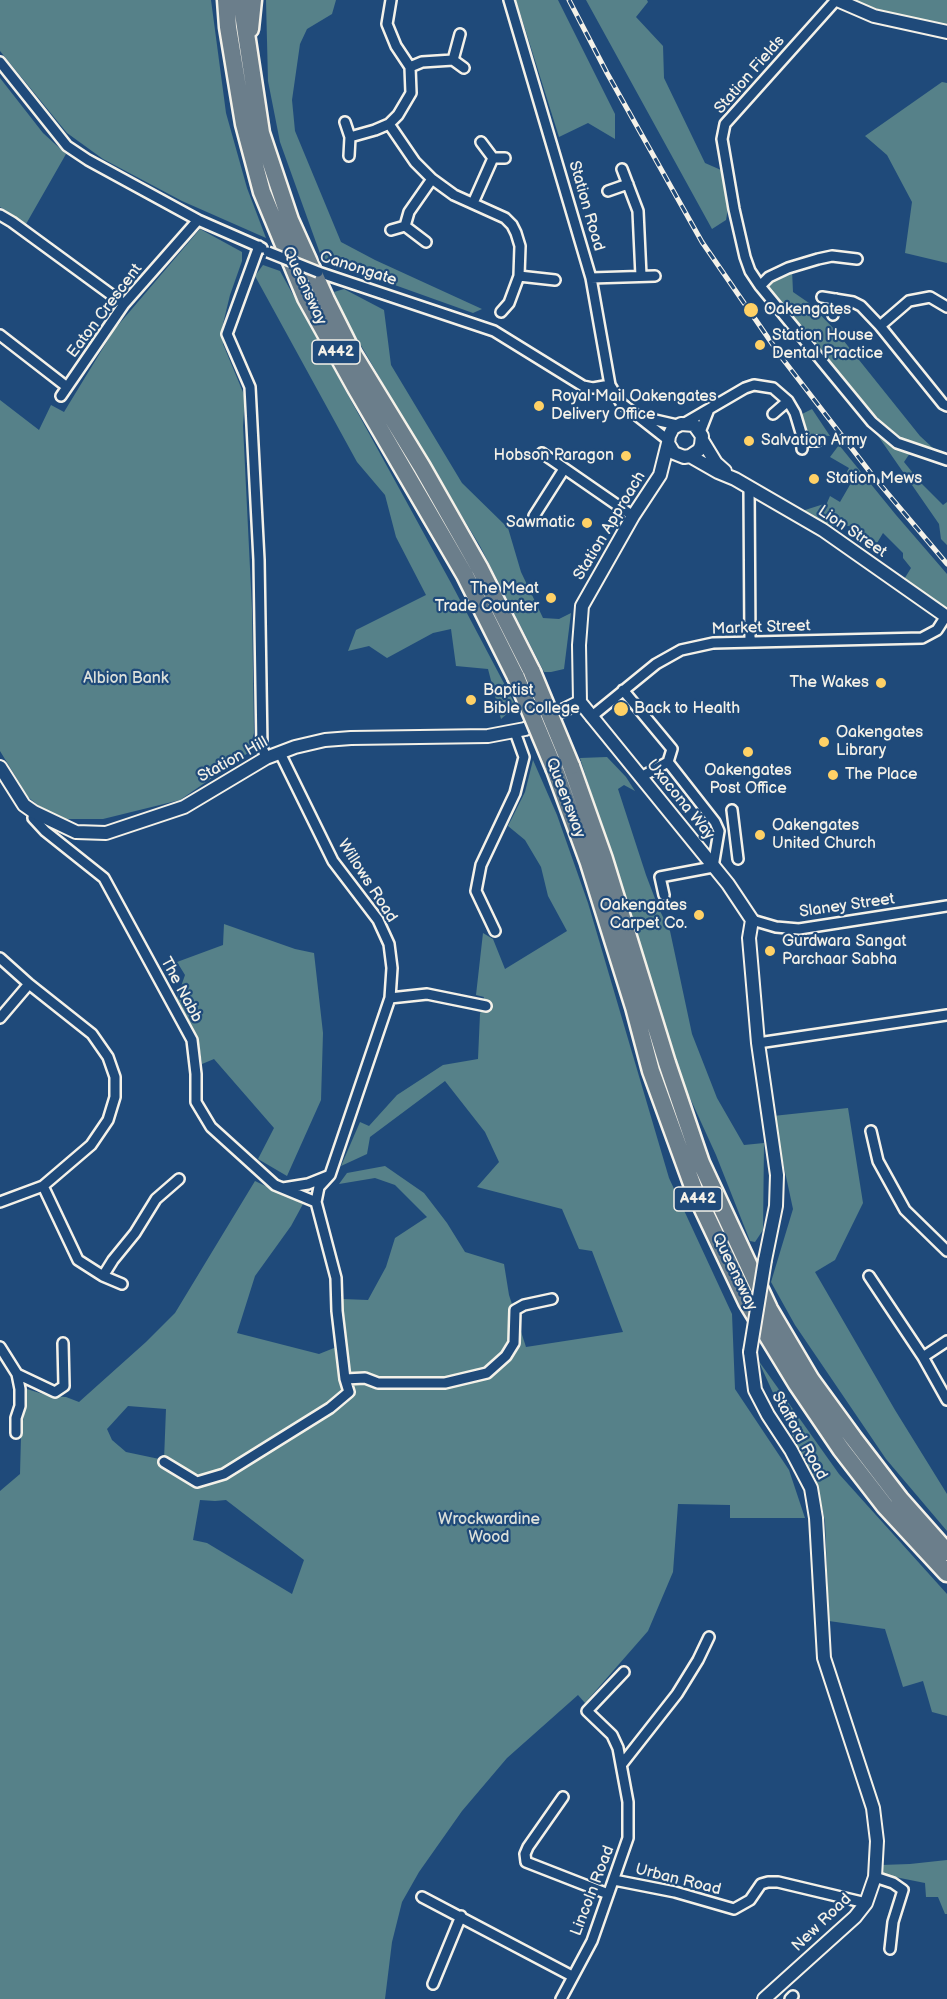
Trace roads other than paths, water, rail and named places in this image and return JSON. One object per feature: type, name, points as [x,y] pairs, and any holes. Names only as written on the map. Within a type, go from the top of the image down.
[{"type":"highway","name":"Queensway","points":[[226,0],[228,27],[247,135],[262,192],[306,298],[524,675]]},
{"type":"highway","name":"Queensway","points":[[241,0],[261,133],[290,220],[353,354],[422,466],[480,569],[563,768],[604,859],[667,1064],[701,1163],[754,1280],[817,1388],[900,1499],[947,1552]]},
{"type":"highway","name":"A442","points":[[247,49],[253,0]]},
{"type":"highway","name":"Queensway","points":[[563,768],[651,1071],[695,1192],[747,1302],[797,1384],[841,1449],[885,1506],[947,1573]]},
{"type":"street","points":[[350,137],[389,124],[398,115],[411,93],[410,67],[389,32],[387,22],[391,0]]},
{"type":"street","name":"Station Road","points":[[508,0],[591,278],[610,385],[621,403],[668,442]]},
{"type":"street","points":[[836,0],[874,16],[947,32]]},
{"type":"street","name":"Station Fields","points":[[836,0],[725,124],[722,139],[745,257],[750,272],[760,286],[872,422],[897,443],[947,460]]},
{"type":"street","points":[[453,60],[460,34]]},
{"type":"street","points":[[410,67],[422,62],[453,60],[464,68]]},
{"type":"street","name":"Canongate","points":[[0,62],[67,146],[88,160],[198,220],[318,272],[494,331],[583,386],[593,388],[610,385]]},
{"type":"street","points":[[345,122],[350,137],[349,156]]},
{"type":"street","points":[[389,124],[415,162],[432,179],[454,195],[505,218],[512,225],[520,246],[519,276],[509,303],[501,312]]},
{"type":"street","points":[[481,142],[493,159]]},
{"type":"street","points":[[493,159],[505,158]]},
{"type":"street","points":[[473,203],[493,159]]},
{"type":"street","points":[[622,169],[638,211],[641,276]]},
{"type":"street","points":[[405,225],[409,212],[432,179]]},
{"type":"street","points":[[608,191],[627,184]]},
{"type":"street","points":[[0,215],[124,304]]},
{"type":"street","name":"Eaton Crescent","points":[[0,335],[64,391],[124,304],[198,220]]},
{"type":"street","points":[[391,230],[405,225]]},
{"type":"street","points":[[405,225],[426,242]]},
{"type":"street","points":[[259,246],[227,334],[250,387],[261,638],[262,747],[266,758]]},
{"type":"street","points":[[760,286],[769,277],[788,267],[832,256],[857,259]]},
{"type":"street","points":[[519,276],[555,280]]},
{"type":"street","points":[[591,278],[655,276]]},
{"type":"street","points":[[822,297],[854,302],[861,306],[947,406]]},
{"type":"street","points":[[880,326],[909,301],[930,297],[947,307]]},
{"type":"street","points":[[834,315],[836,299]]},
{"type":"street","name":"Station Approach","points":[[580,702],[579,645],[582,606],[633,516],[660,475],[670,432],[754,385],[773,388],[788,400]]},
{"type":"street","points":[[773,414],[788,400],[795,413],[802,445],[817,441]]},
{"type":"street","name":"Station Approach","points":[[660,475],[699,450],[709,409]]},
{"type":"street","points":[[637,415],[694,425],[701,436]]},
{"type":"street","name":"Lion Street","points":[[701,436],[716,464],[735,480]]},
{"type":"street","points":[[668,442],[674,453],[687,457]]},
{"type":"street","points":[[542,453],[633,516]]},
{"type":"street","name":"Lion Street","points":[[687,457],[749,487],[854,550],[878,570],[946,617]]},
{"type":"street","points":[[534,516],[564,469]]},
{"type":"street","points":[[749,487],[750,642]]},
{"type":"street","name":"Market Street","points":[[591,717],[656,664],[681,650],[711,644],[750,642],[922,638],[936,630],[946,617]]},
{"type":"street","points":[[623,690],[672,749],[668,762],[641,777]]},
{"type":"street","name":"Station Hill","points":[[0,767],[24,805],[34,812],[76,832],[106,833],[184,807],[266,758],[295,747],[325,740],[351,738],[461,738],[515,732],[580,702]]},
{"type":"street","name":"Uxacona Way","points":[[580,702],[728,885],[752,920]]},
{"type":"street","points":[[495,931],[476,891],[481,865],[515,793],[524,757],[515,732]]},
{"type":"street","name":"Willows Road","points":[[280,753],[333,861],[378,920],[389,944],[392,968],[390,998],[330,1175]]},
{"type":"street","points":[[664,895],[660,877],[713,867],[718,831],[715,822],[683,778],[668,762]]},
{"type":"street","points":[[732,810],[738,859]]},
{"type":"street","name":"The Nabb","points":[[34,812],[33,819],[45,831],[104,878],[192,1040],[196,1074],[196,1102],[212,1127],[275,1185],[316,1202]]},
{"type":"street","points":[[718,831],[734,830]]},
{"type":"street","name":"Slaney Street","points":[[752,920],[776,927],[815,928],[947,906]]},
{"type":"street","name":"Stafford Road","points":[[752,920],[749,938],[758,1043],[777,1175],[776,1206],[750,1352],[755,1390],[811,1488],[816,1518],[825,1658],[873,1808],[877,1841],[875,1856]]},
{"type":"street","points":[[0,958],[92,1034],[108,1058],[115,1077],[115,1097],[108,1120],[91,1145],[43,1186],[0,1202]]},
{"type":"street","points":[[0,1018],[29,984]]},
{"type":"street","points":[[390,998],[427,994],[486,1006]]},
{"type":"street","points":[[758,1043],[947,1015]]},
{"type":"street","points":[[871,1131],[878,1161],[905,1210],[947,1251]]},
{"type":"street","points":[[282,1188],[308,1184],[330,1175]]},
{"type":"street","points":[[164,1462],[197,1482],[224,1474],[330,1408],[349,1392],[345,1379],[337,1311],[336,1278],[316,1202],[319,1187],[330,1175]]},
{"type":"street","points":[[103,1276],[135,1233],[156,1199],[179,1179]]},
{"type":"street","points":[[43,1186],[78,1260],[103,1276],[122,1284]]},
{"type":"street","points":[[869,1276],[923,1357],[947,1401]]},
{"type":"street","points":[[345,1379],[364,1378],[378,1383],[445,1383],[487,1373],[506,1356],[514,1343],[515,1310],[524,1305],[552,1299]]},
{"type":"street","points":[[923,1357],[947,1341]]},
{"type":"street","points":[[17,1374],[55,1392],[64,1386],[63,1343]]},
{"type":"street","points":[[0,1347],[17,1374],[20,1389],[16,1433]]},
{"type":"street","points":[[621,1764],[677,1694],[709,1636]]},
{"type":"street","points":[[704,1646],[713,1651]]},
{"type":"street","name":"Lincoln Road","points":[[561,1999],[592,1941],[626,1849],[629,1829],[628,1802],[618,1748],[612,1735],[587,1711],[624,1672]]},
{"type":"street","points":[[563,1797],[528,1847],[525,1854],[526,1862],[608,1894]]},
{"type":"street","name":"New Road","points":[[764,1999],[855,1917],[866,1903],[875,1877],[875,1856]]},
{"type":"street","points":[[875,1877],[893,1883],[903,1890],[893,1922],[890,1949]]},
{"type":"street","name":"Urban Road","points":[[614,1880],[675,1892],[734,1909],[750,1900],[761,1884],[768,1882],[778,1882],[866,1903]]},
{"type":"street","points":[[422,1897],[572,1976]]},
{"type":"street","points":[[433,1984],[461,1916]]},
{"type":"railway","points":[[569,0],[607,73],[702,242],[782,358],[873,476],[947,564]]},
{"type":"place","name":"Oakengates","points":[[751,310]]},
{"type":"place","name":"Station House Dental Practice","points":[[760,345]]},
{"type":"place","name":"Royal Mail Oakengates Delivery Office","points":[[539,406]]},
{"type":"place","name":"Salvation Army","points":[[749,441]]},
{"type":"place","name":"Hobson Paragon","points":[[626,456]]},
{"type":"place","name":"Station Mews","points":[[814,479]]},
{"type":"place","name":"Sawmatic","points":[[587,523]]},
{"type":"place","name":"The Meat Trade Counter","points":[[551,598]]},
{"type":"place","name":"The Wakes","points":[[881,683]]},
{"type":"place","name":"Baptist Bible College","points":[[471,700]]},
{"type":"place","name":"Back to Health","points":[[621,709]]},
{"type":"place","name":"Oakengates Library","points":[[824,742]]},
{"type":"place","name":"Oakengates Post Office","points":[[748,752]]},
{"type":"place","name":"The Place","points":[[833,775]]},
{"type":"place","name":"Oakengates United Church","points":[[760,835]]},
{"type":"place","name":"Oakengates Carpet Co.","points":[[699,915]]},
{"type":"place","name":"Gurdwara Sangat Parchaar Sabha","points":[[770,951]]},
{"type":"park label","name":"Albion Bank","points":[[126,679]]},
{"type":"park label","name":"Wrockwardine Wood","points":[[489,1529]]}]
